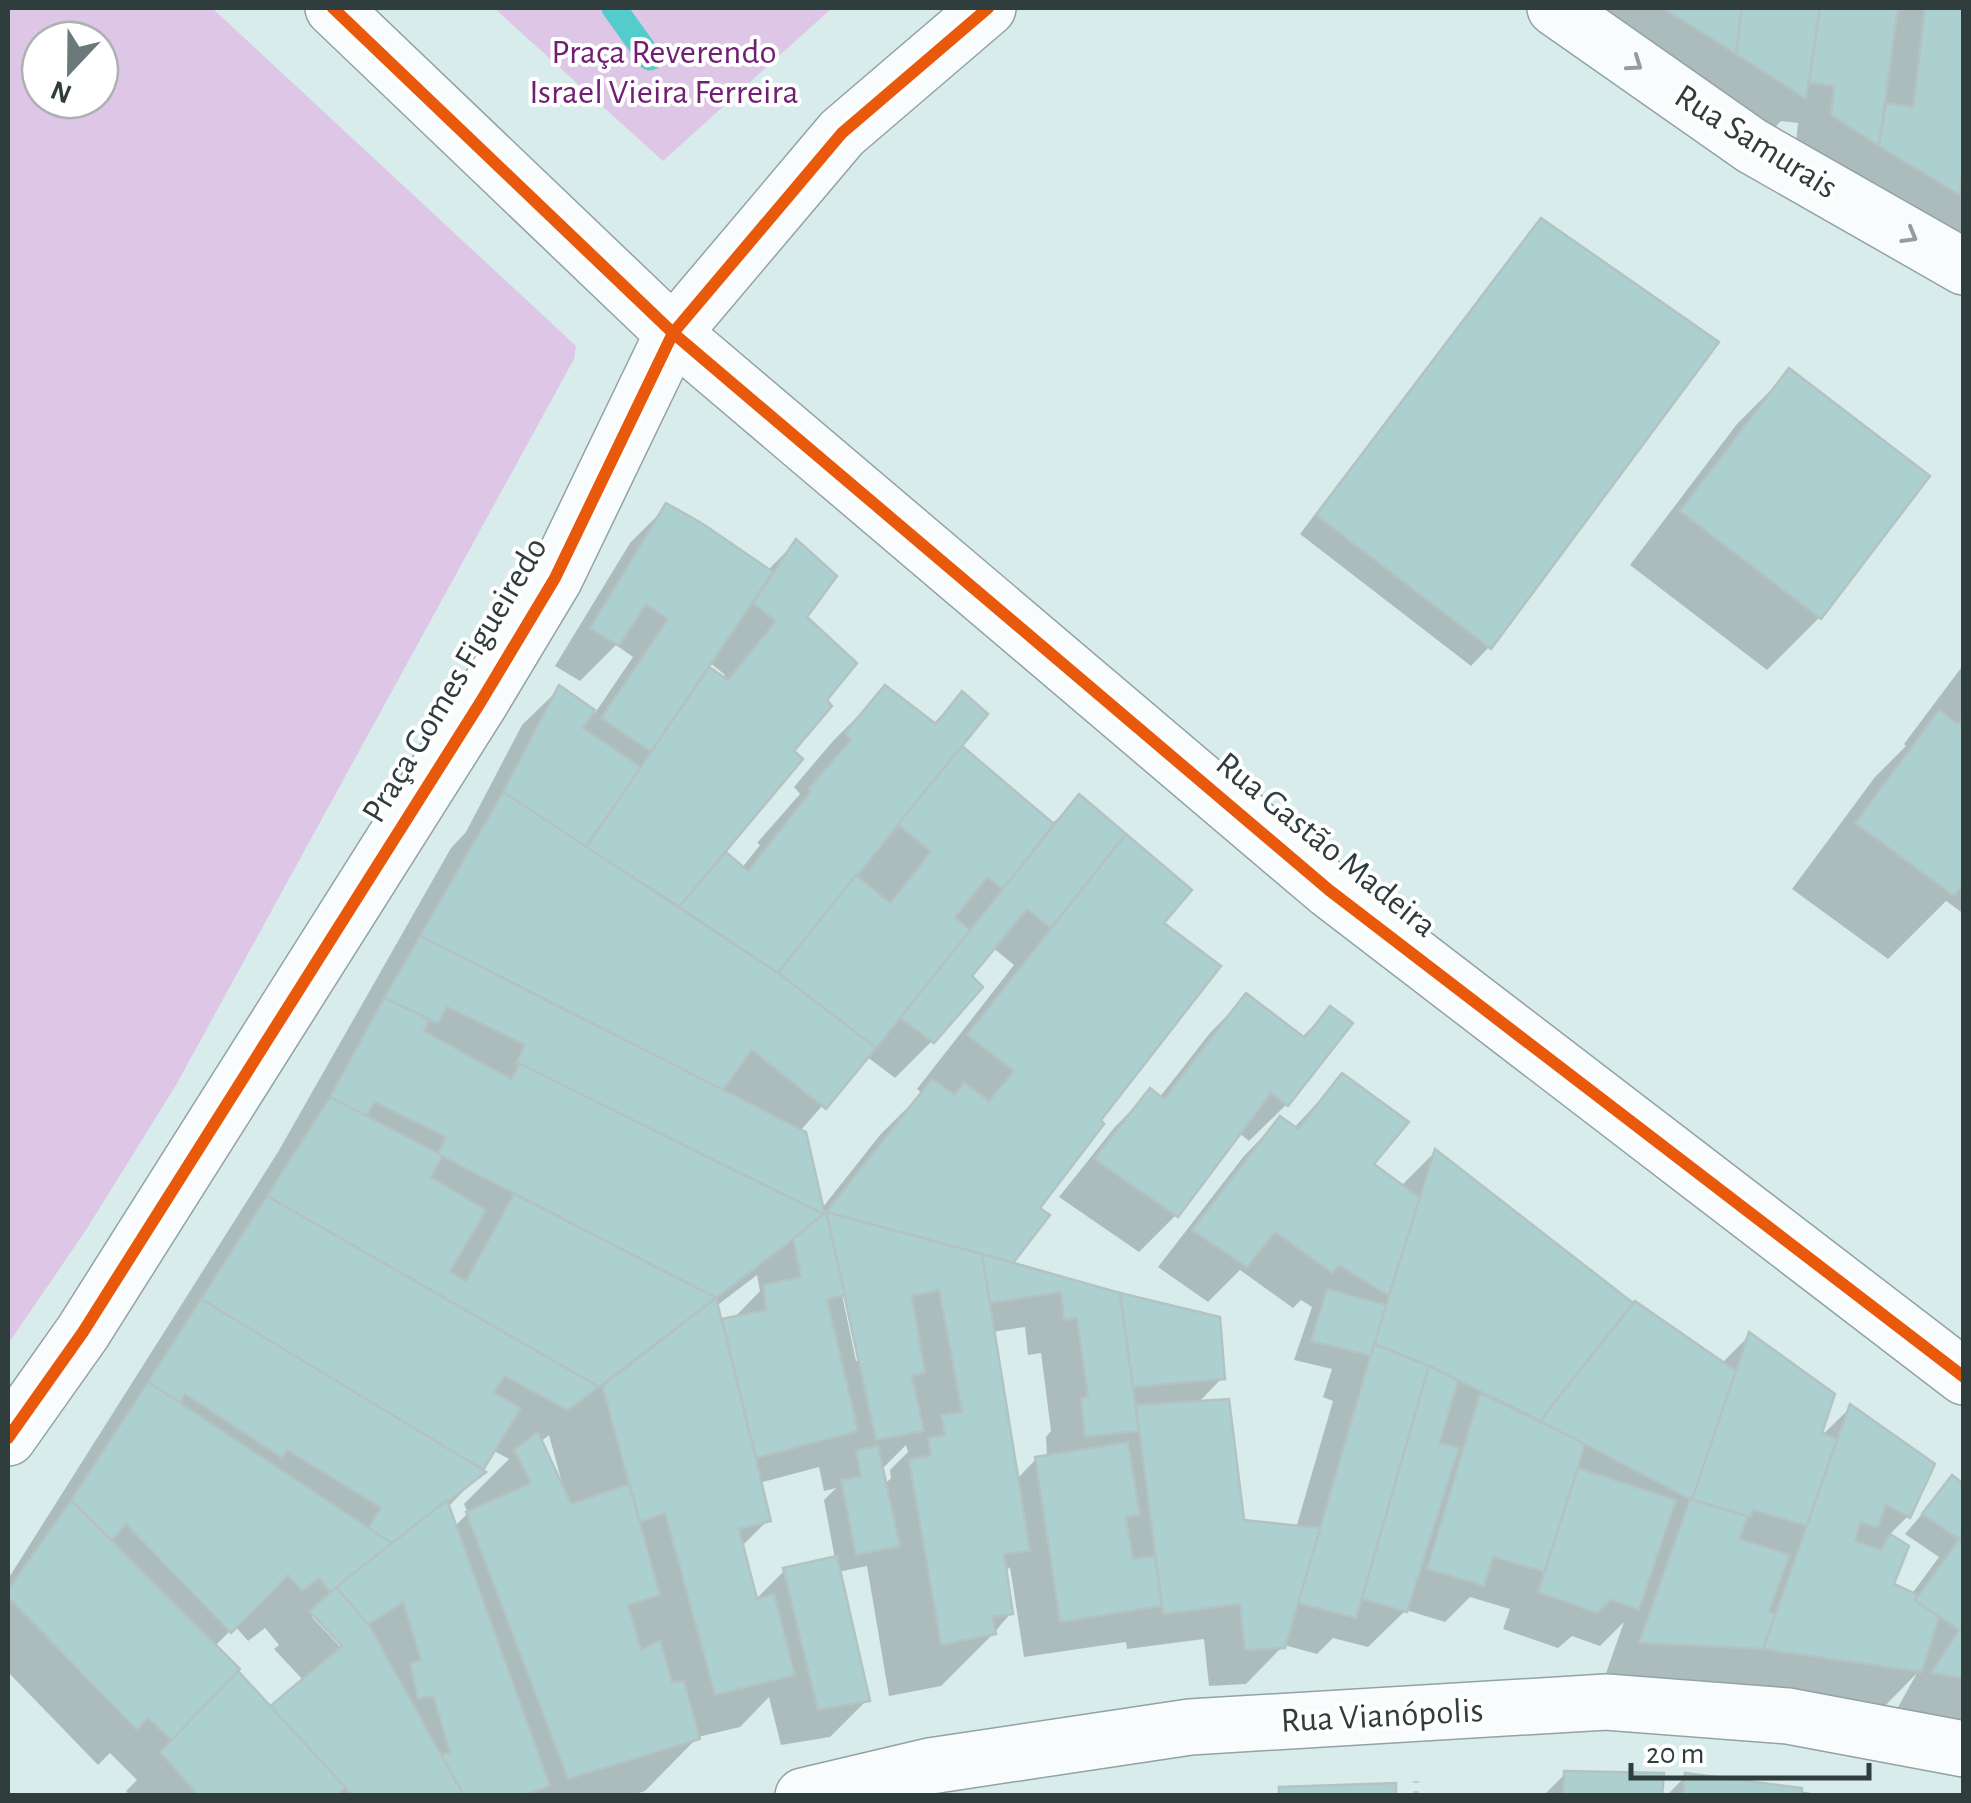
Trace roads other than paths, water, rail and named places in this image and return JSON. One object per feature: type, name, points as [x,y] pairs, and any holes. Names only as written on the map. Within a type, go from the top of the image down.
[{"type":"street","points":[[333,8],[672,332]]},
{"type":"street","name":"Praça Gomes Figueiredo","points":[[8,1438],[83,1332],[527,625],[555,578],[672,332],[842,133],[988,8]]},
{"type":"street","name":"Rua Samurais","points":[[1555,8],[1752,146],[1964,267]]},
{"type":"street","name":"Rua Gastão Madeira","points":[[672,332],[1330,890],[1964,1377]]},
{"type":"street","name":"Rua Vianópolis","points":[[803,1796],[930,1766],[1190,1727],[1606,1702],[1788,1716],[1964,1749]]},
{"type":"waterway","points":[[614,8],[650,58]]},
{"type":"park label","name":"Praça Reverendo Israel Vieira Ferreira","points":[[664,72]]}]
